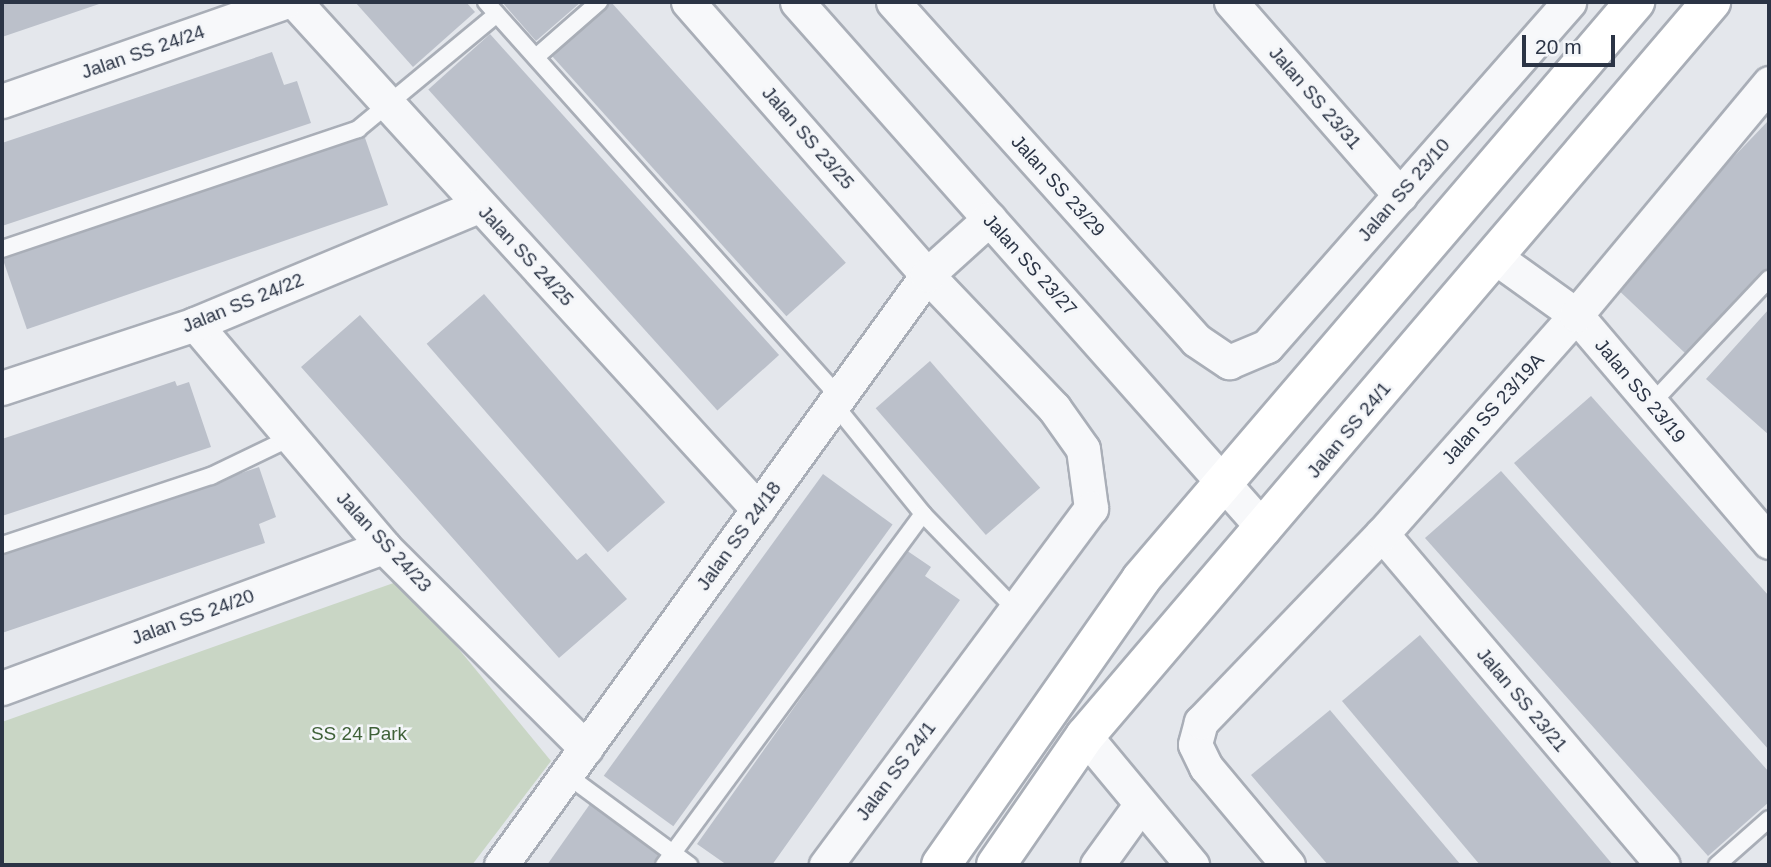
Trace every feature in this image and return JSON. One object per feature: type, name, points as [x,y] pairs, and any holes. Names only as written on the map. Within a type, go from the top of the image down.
[{"type":"main road","points":[[941,865],[1141,579],[1635,2]]},
{"type":"main road","name":"Jalan SS 24/1","points":[[996,865],[1085,736],[1712,2]]},
{"type":"street","name":"Jalan SS 24/24","points":[[2,102],[284,2]]},
{"type":"street","name":"Jalan SS 24/25","points":[[295,2],[758,509]]},
{"type":"street","name":"Jalan SS 23/25","points":[[688,2],[927,275]]},
{"type":"street","name":"Jalan SS 23/27","points":[[797,2],[1264,529]]},
{"type":"street","name":"Jalan SS 23/29","points":[[893,2],[1196,340],[1229,362]]},
{"type":"street","name":"Jalan SS 23/31","points":[[1231,2],[1400,195]]},
{"type":"street","name":"Jalan SS 23/10","points":[[1229,362],[1267,346],[1563,4]]},
{"type":"street","name":"Jalan SS 23/19A","points":[[1288,865],[1206,767],[1195,744],[1201,722],[1382,534],[1576,316],[1769,83]]},
{"type":"street","name":"Jalan SS 24/22","points":[[2,388],[195,324],[479,206]]},
{"type":"street","name":"Jalan SS 24/18","points":[[501,865],[927,275],[989,219]]},
{"type":"street","name":"Jalan SS 23/19","points":[[1495,257],[1576,316],[1769,542]]},
{"type":"street","name":"Jalan SS 24/1","points":[[826,865],[1091,508],[1083,449],[1054,408],[927,275]]},
{"type":"street","name":"Jalan SS 24/23","points":[[195,324],[384,547],[586,748]]},
{"type":"street","name":"Jalan SS 23/21","points":[[1382,534],[1663,865]]},
{"type":"street","name":"Jalan SS 24/20","points":[[2,688],[384,547]]},
{"type":"street","points":[[1085,736],[1192,865]]},
{"type":"street","points":[[1097,865],[1141,804]]},
{"type":"lane","points":[[536,57],[599,2]]},
{"type":"lane","points":[[2,249],[358,129],[491,8],[836,401],[923,514],[1016,610]]},
{"type":"lane","points":[[1651,404],[1769,279]]},
{"type":"lane","points":[[2,545],[211,476],[292,437]]},
{"type":"lane","points":[[668,859],[923,514]]},
{"type":"lane","points":[[567,775],[668,859],[690,865]]},
{"type":"lane","points":[[1717,865],[1769,819]]},
{"type":"green space","name":"SS 24 Park","points":[[402,580],[551,761],[472,865],[2,865],[2,722]]},
{"type":"building","points":[[2,2],[105,2],[2,37]]},
{"type":"building","points":[[355,2],[466,2],[475,12],[413,67]]},
{"type":"building","points":[[502,2],[581,2],[536,41]]},
{"type":"building","points":[[611,2],[846,263],[786,316],[552,56]]},
{"type":"building","points":[[490,34],[779,355],[717,411],[428,90]]},
{"type":"building","points":[[272,52],[284,85],[297,81],[311,123],[2,226],[2,143]]},
{"type":"building","points":[[1769,120],[1769,267],[1686,354],[1612,284]]},
{"type":"building","points":[[364,135],[388,205],[27,329],[3,259]]},
{"type":"building","points":[[484,294],[665,502],[608,552],[427,344]]},
{"type":"building","points":[[1769,309],[1769,435],[1706,379]]},
{"type":"building","points":[[360,315],[577,560],[586,553],[627,599],[559,658],[301,367]]},
{"type":"building","points":[[930,361],[1040,488],[986,535],[876,408]]},
{"type":"building","points":[[175,381],[177,386],[189,382],[211,447],[2,516],[2,439]]},
{"type":"building","points":[[1591,396],[1769,596],[1769,750],[1514,463]]},
{"type":"building","points":[[259,467],[276,517],[259,524],[265,543],[2,633],[2,554]]},
{"type":"building","points":[[1501,471],[1769,772],[1769,802],[1708,856],[1425,538]]},
{"type":"building","points":[[823,474],[893,525],[673,826],[604,776]]},
{"type":"building","points":[[906,550],[931,567],[925,576],[960,600],[772,865],[727,865],[697,844]]},
{"type":"building","points":[[1420,635],[1613,865],[1480,865],[1342,701]]},
{"type":"building","points":[[1330,710],[1461,865],[1328,865],[1251,775]]},
{"type":"building","points":[[590,804],[661,853],[652,865],[547,865]]}]
